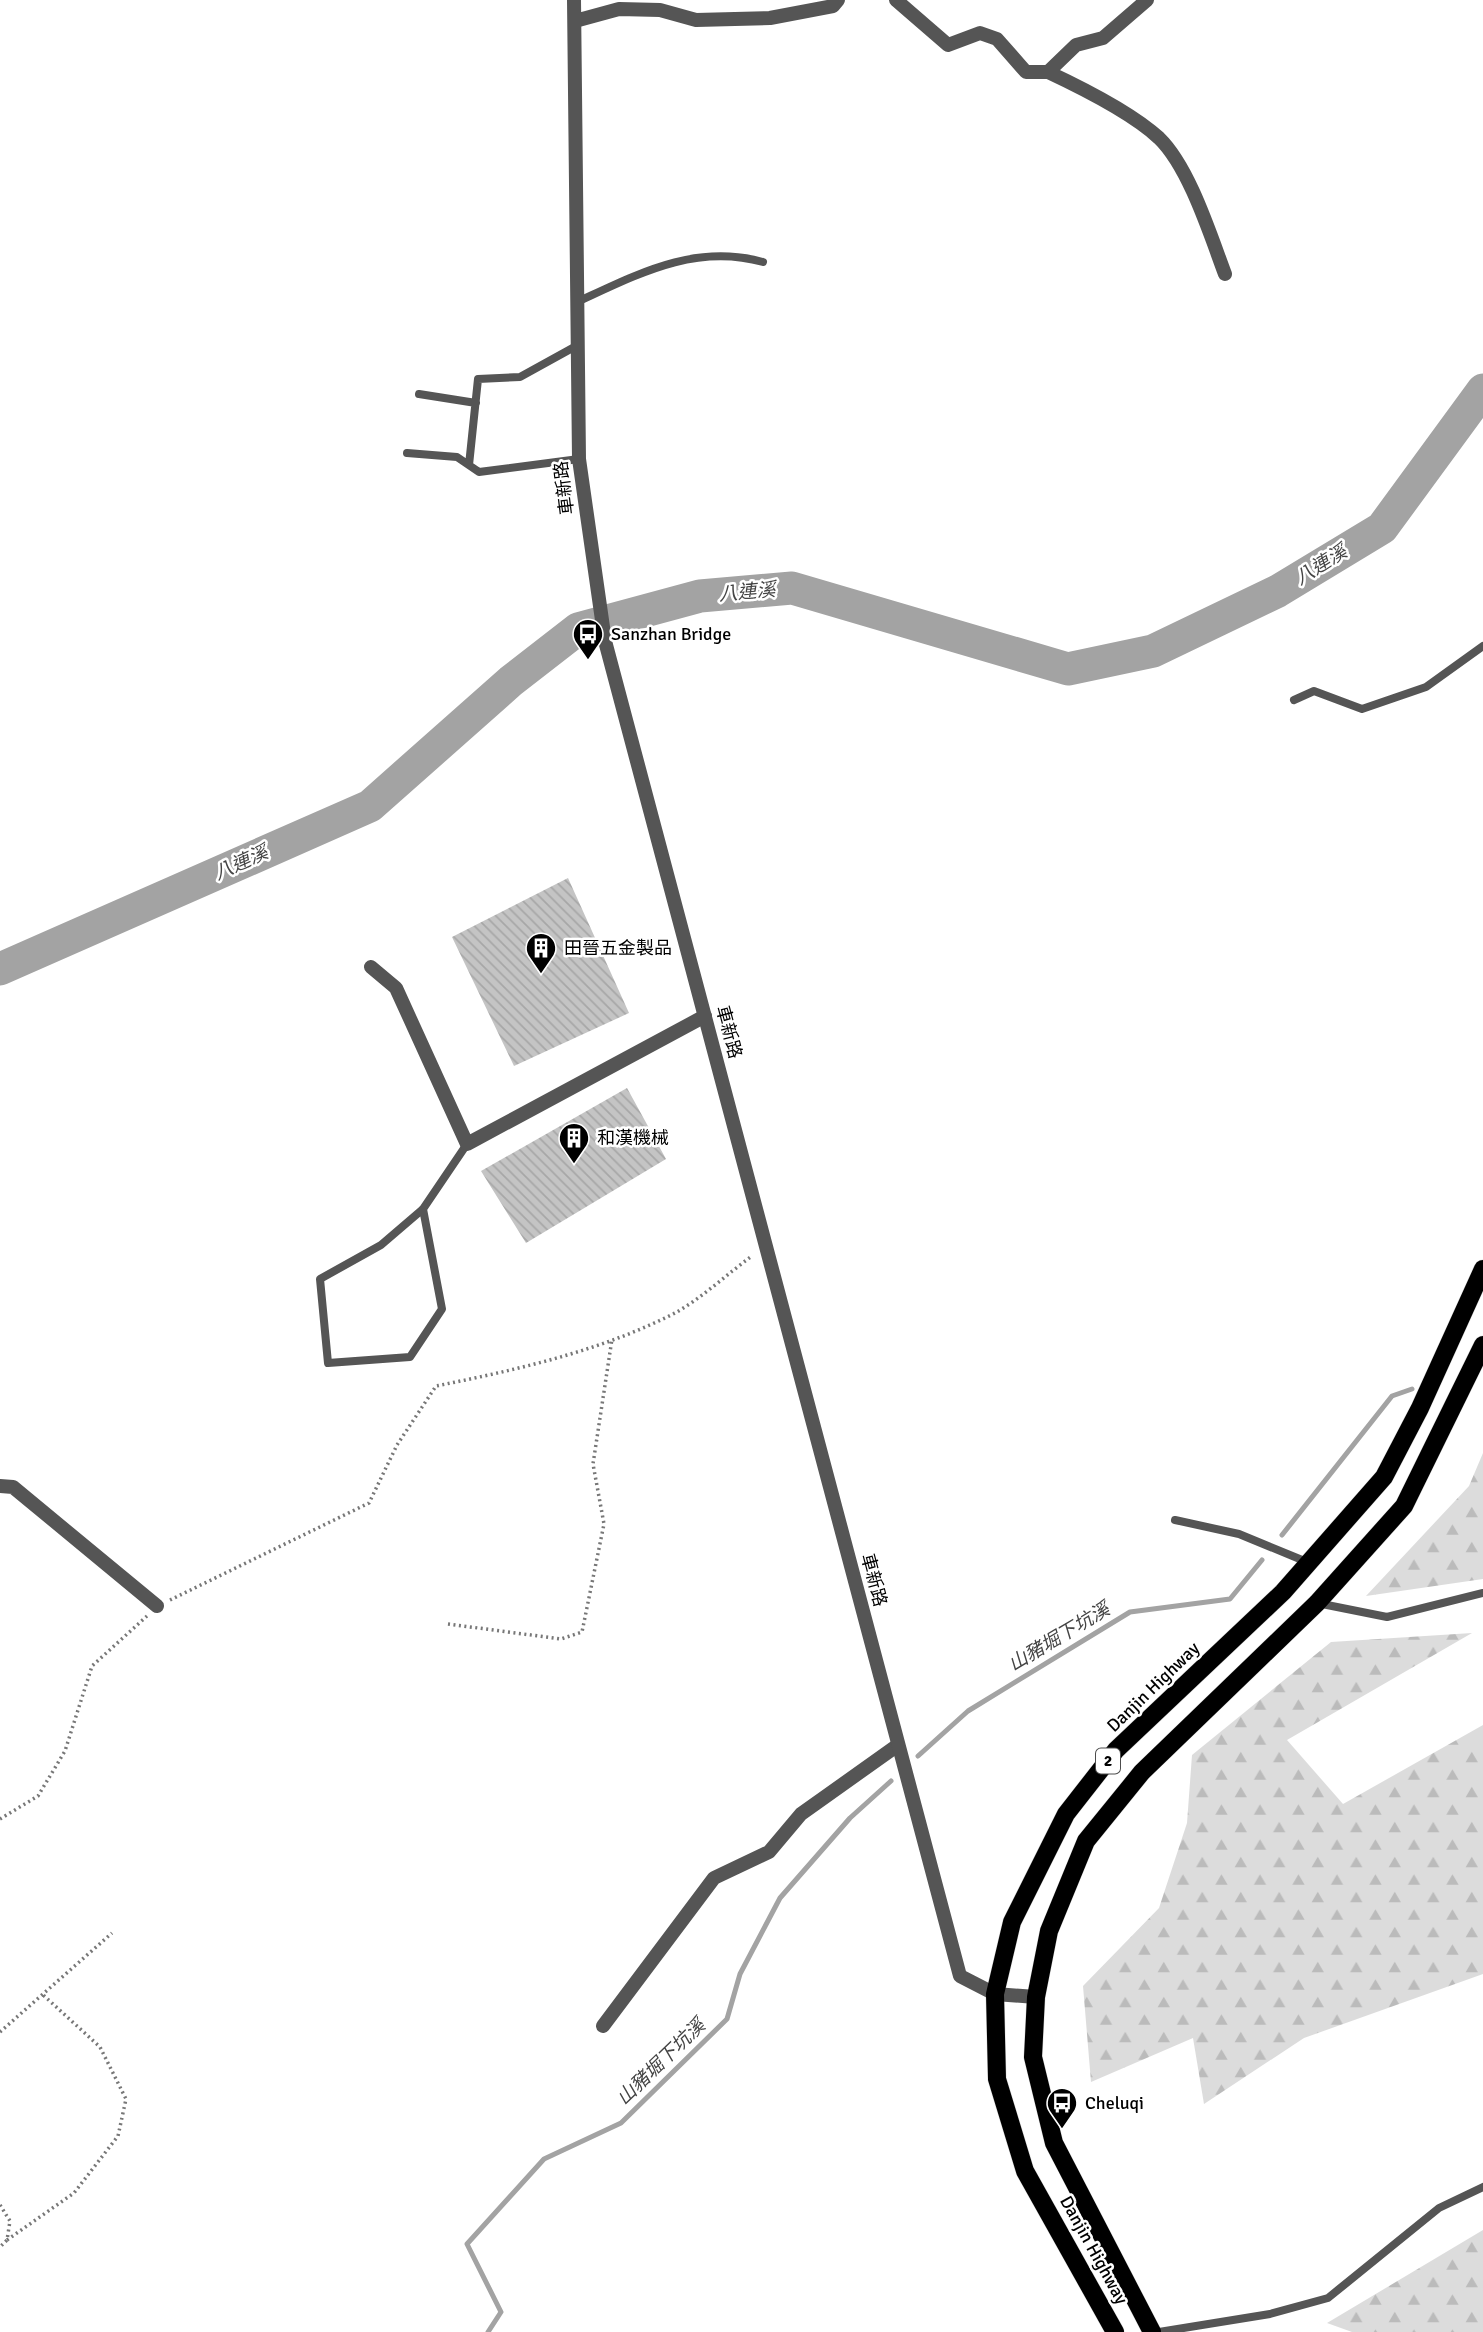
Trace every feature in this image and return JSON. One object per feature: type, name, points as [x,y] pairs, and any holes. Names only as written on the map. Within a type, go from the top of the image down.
[{"type":"main road","name":"Danjin Highway","points":[[1115,2332],[1025,2171],[997,2079],[995,1994],[1012,1922],[1066,1814],[1116,1750],[1283,1592],[1384,1477],[1420,1408],[1483,1269]]},
{"type":"main road","name":"Danjin Highway","points":[[1152,2332],[1054,2143],[1033,2057],[1036,1997],[1049,1931],[1086,1841],[1142,1772],[1317,1603],[1404,1506],[1483,1345]]},
{"type":"street","name":"車新路","points":[[574,0],[579,459],[605,641],[960,1976],[995,1994],[1036,1997]]},
{"type":"street","points":[[575,21],[619,9],[660,10],[696,20],[770,18],[833,6],[838,0]]},
{"type":"street","points":[[896,0],[948,45],[980,33],[997,39],[1026,72],[1048,72],[1088,91],[1160,139],[1193,189],[1225,274]]},
{"type":"street","points":[[1048,72],[1076,45],[1103,38],[1147,0]]},
{"type":"street","points":[[371,967],[396,988],[467,1144],[705,1016]]},
{"type":"street","points":[[0,1486],[13,1487],[157,1606]]},
{"type":"street","points":[[603,2026],[714,1878],[769,1852],[801,1814],[898,1745]]},
{"type":"lane","points":[[577,302],[678,259],[736,254],[763,262]]},
{"type":"lane","points":[[469,465],[478,379],[520,377],[578,345]]},
{"type":"lane","points":[[419,394],[476,403]]},
{"type":"lane","points":[[407,453],[457,457],[479,472],[579,459]]},
{"type":"lane","points":[[1294,700],[1314,691],[1362,709],[1426,687],[1483,646]]},
{"type":"lane","points":[[423,1209],[442,1309],[410,1357],[328,1363],[320,1279],[381,1245],[423,1209],[467,1144]]},
{"type":"lane","points":[[1175,1520],[1239,1534],[1307,1562]]},
{"type":"lane","points":[[1317,1603],[1387,1618],[1483,1593]]},
{"type":"lane","points":[[1159,2332],[1270,2314],[1328,2298],[1439,2208],[1483,2187]]},
{"type":"path","points":[[0,1819],[38,1796],[65,1751],[92,1666],[157,1606],[369,1503],[397,1445],[436,1386],[516,1370],[612,1339],[676,1312],[767,1245]]},
{"type":"path","points":[[448,1623],[561,1639],[582,1632],[604,1524],[593,1464],[612,1339]]},
{"type":"path","points":[[0,2032],[112,1933]]},
{"type":"path","points":[[0,2248],[7,2240],[74,2193],[118,2136],[126,2099],[100,2047],[41,1993]]},
{"type":"path","points":[[0,2205],[10,2221],[7,2240]]},
{"type":"green space","points":[[1483,1453],[1483,1579],[1366,1596],[1469,1486]]},
{"type":"green space","points":[[1472,1633],[1287,1740],[1343,1804],[1483,1725],[1483,1974],[1304,2038],[1204,2104],[1193,2038],[1091,2082],[1083,1986],[1159,1908],[1187,1823],[1192,1755],[1331,1642]]},
{"type":"green space","points":[[1483,2230],[1483,2332],[1352,2332],[1327,2323]]},
{"type":"building","name":"田晉五金製品","points":[[568,878],[629,1013],[514,1066],[452,937]]},
{"type":"building","name":"和漢機械","points":[[627,1088],[666,1159],[526,1243],[481,1171]]},
{"type":"waterway","name":"八連溪","points":[[0,969],[370,806],[511,681],[578,629],[700,596],[792,588],[1068,669],[1153,651],[1278,591],[1382,528],[1483,390]]},
{"type":"waterway","name":"山豬堀下坑溪","points":[[1282,1535],[1392,1396],[1412,1389]]},
{"type":"waterway","name":"山豬堀下坑溪","points":[[918,1756],[968,1711],[1130,1612],[1230,1599],[1262,1560]]},
{"type":"waterway","name":"山豬堀下坑溪","points":[[488,2332],[501,2312],[467,2244],[544,2159],[621,2123],[727,2019],[740,1974],[780,1898],[850,1818],[891,1781]]},
{"type":"place","name":"Sanzhan Bridge","points":[[588,661]]},
{"type":"place","name":"田晉五金製品","points":[[541,975]]},
{"type":"place","name":"和漢機械","points":[[574,1165]]},
{"type":"place","name":"Cheluqi","points":[[1062,2130]]}]
